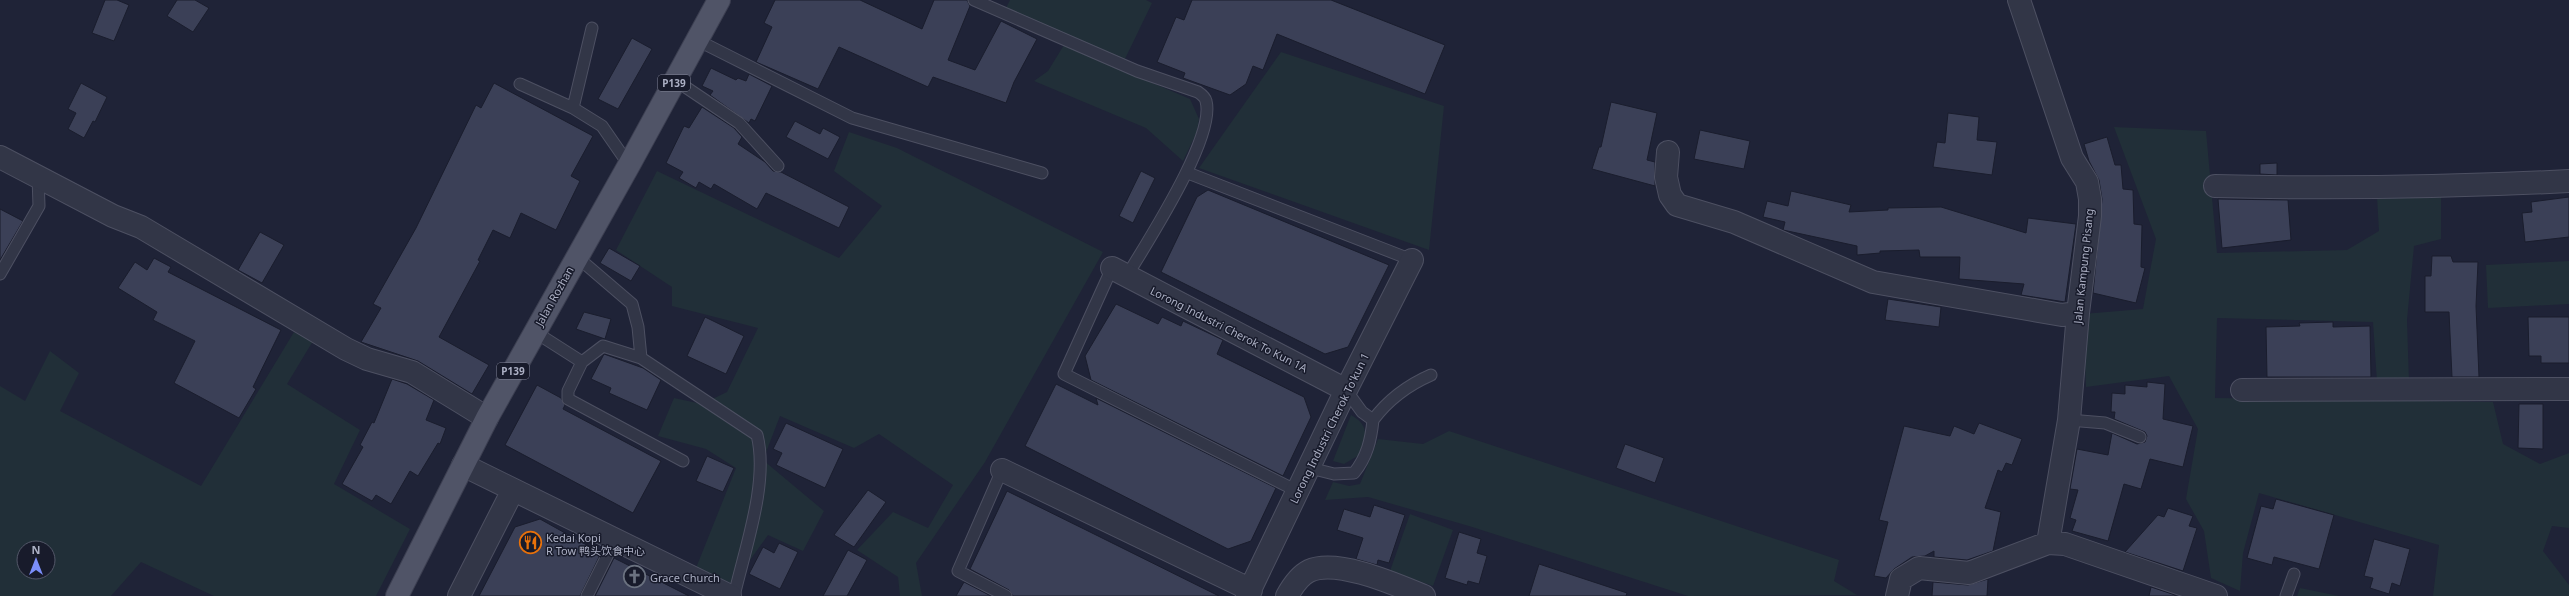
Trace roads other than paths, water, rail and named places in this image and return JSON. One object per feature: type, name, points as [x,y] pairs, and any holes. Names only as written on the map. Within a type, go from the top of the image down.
[{"type":"main road","name":"Jalan Rozhan","points":[[396,596],[487,418],[576,256],[629,165],[718,0]]},
{"type":"street","name":"Jalan Kampung Pisang","points":[[2019,0],[2072,158],[2087,182],[2090,216],[2078,313],[2070,420],[2048,543]]},
{"type":"street","points":[[1668,152],[1666,177],[1670,195],[1677,205],[1734,222],[1873,282],[2062,314],[2078,313]]},
{"type":"street","points":[[0,157],[114,216],[141,227],[346,349],[367,358],[412,372],[487,418]]},
{"type":"street","points":[[2215,186],[2296,188],[2482,186],[2569,181]]},
{"type":"street","name":"Lorong Industri Cherok To'kun 1","points":[[1249,593],[1299,492],[1346,390],[1412,260]]},
{"type":"street","name":"Lorong Industri Cherok To Kun 1A","points":[[1119,272],[1346,390]]},
{"type":"street","points":[[2242,390],[2569,389]]},
{"type":"street","points":[[463,465],[724,594]]},
{"type":"street","points":[[1002,470],[1249,593]]},
{"type":"street","points":[[459,596],[513,490]]},
{"type":"street","points":[[1897,596],[1901,579],[1919,568],[1969,573],[2048,543],[2065,544],[2216,596]]},
{"type":"street","points":[[1287,596],[1293,584],[1309,571],[1344,567],[1424,596]]},
{"type":"lane","points":[[974,0],[1137,71],[1198,92],[1206,99],[1207,112],[1188,173],[1119,272],[1064,374],[1299,492]]},
{"type":"lane","points":[[573,108],[592,28]]},
{"type":"lane","points":[[697,40],[852,118],[1042,173]]},
{"type":"lane","points":[[675,80],[739,124],[778,166]]},
{"type":"lane","points":[[520,84],[573,108],[602,126],[629,165]]},
{"type":"lane","points":[[1188,173],[1412,260]]},
{"type":"lane","points":[[0,274],[39,206],[38,177]]},
{"type":"lane","points":[[576,256],[632,304],[638,327],[641,358]]},
{"type":"lane","points":[[535,332],[582,362]]},
{"type":"lane","points":[[683,461],[568,399],[568,391],[582,362],[603,346],[641,358],[757,435],[761,451],[761,475],[724,594]]},
{"type":"lane","points":[[1310,468],[1334,474],[1354,473],[1363,461],[1371,439],[1373,420],[1384,405],[1409,386],[1430,375]]},
{"type":"lane","points":[[1346,390],[1362,412],[1373,420]]},
{"type":"lane","points":[[2070,420],[2105,423],[2140,437]]},
{"type":"lane","points":[[1002,470],[958,571],[1006,596]]},
{"type":"lane","points":[[587,596],[615,540]]},
{"type":"lane","points":[[2286,596],[2294,574]]},
{"type":"place","name":"Kedai Kopi R Tow 鸭头饮食中心","points":[[530,543]]},
{"type":"place","name":"Grace Church","points":[[634,577]]}]
